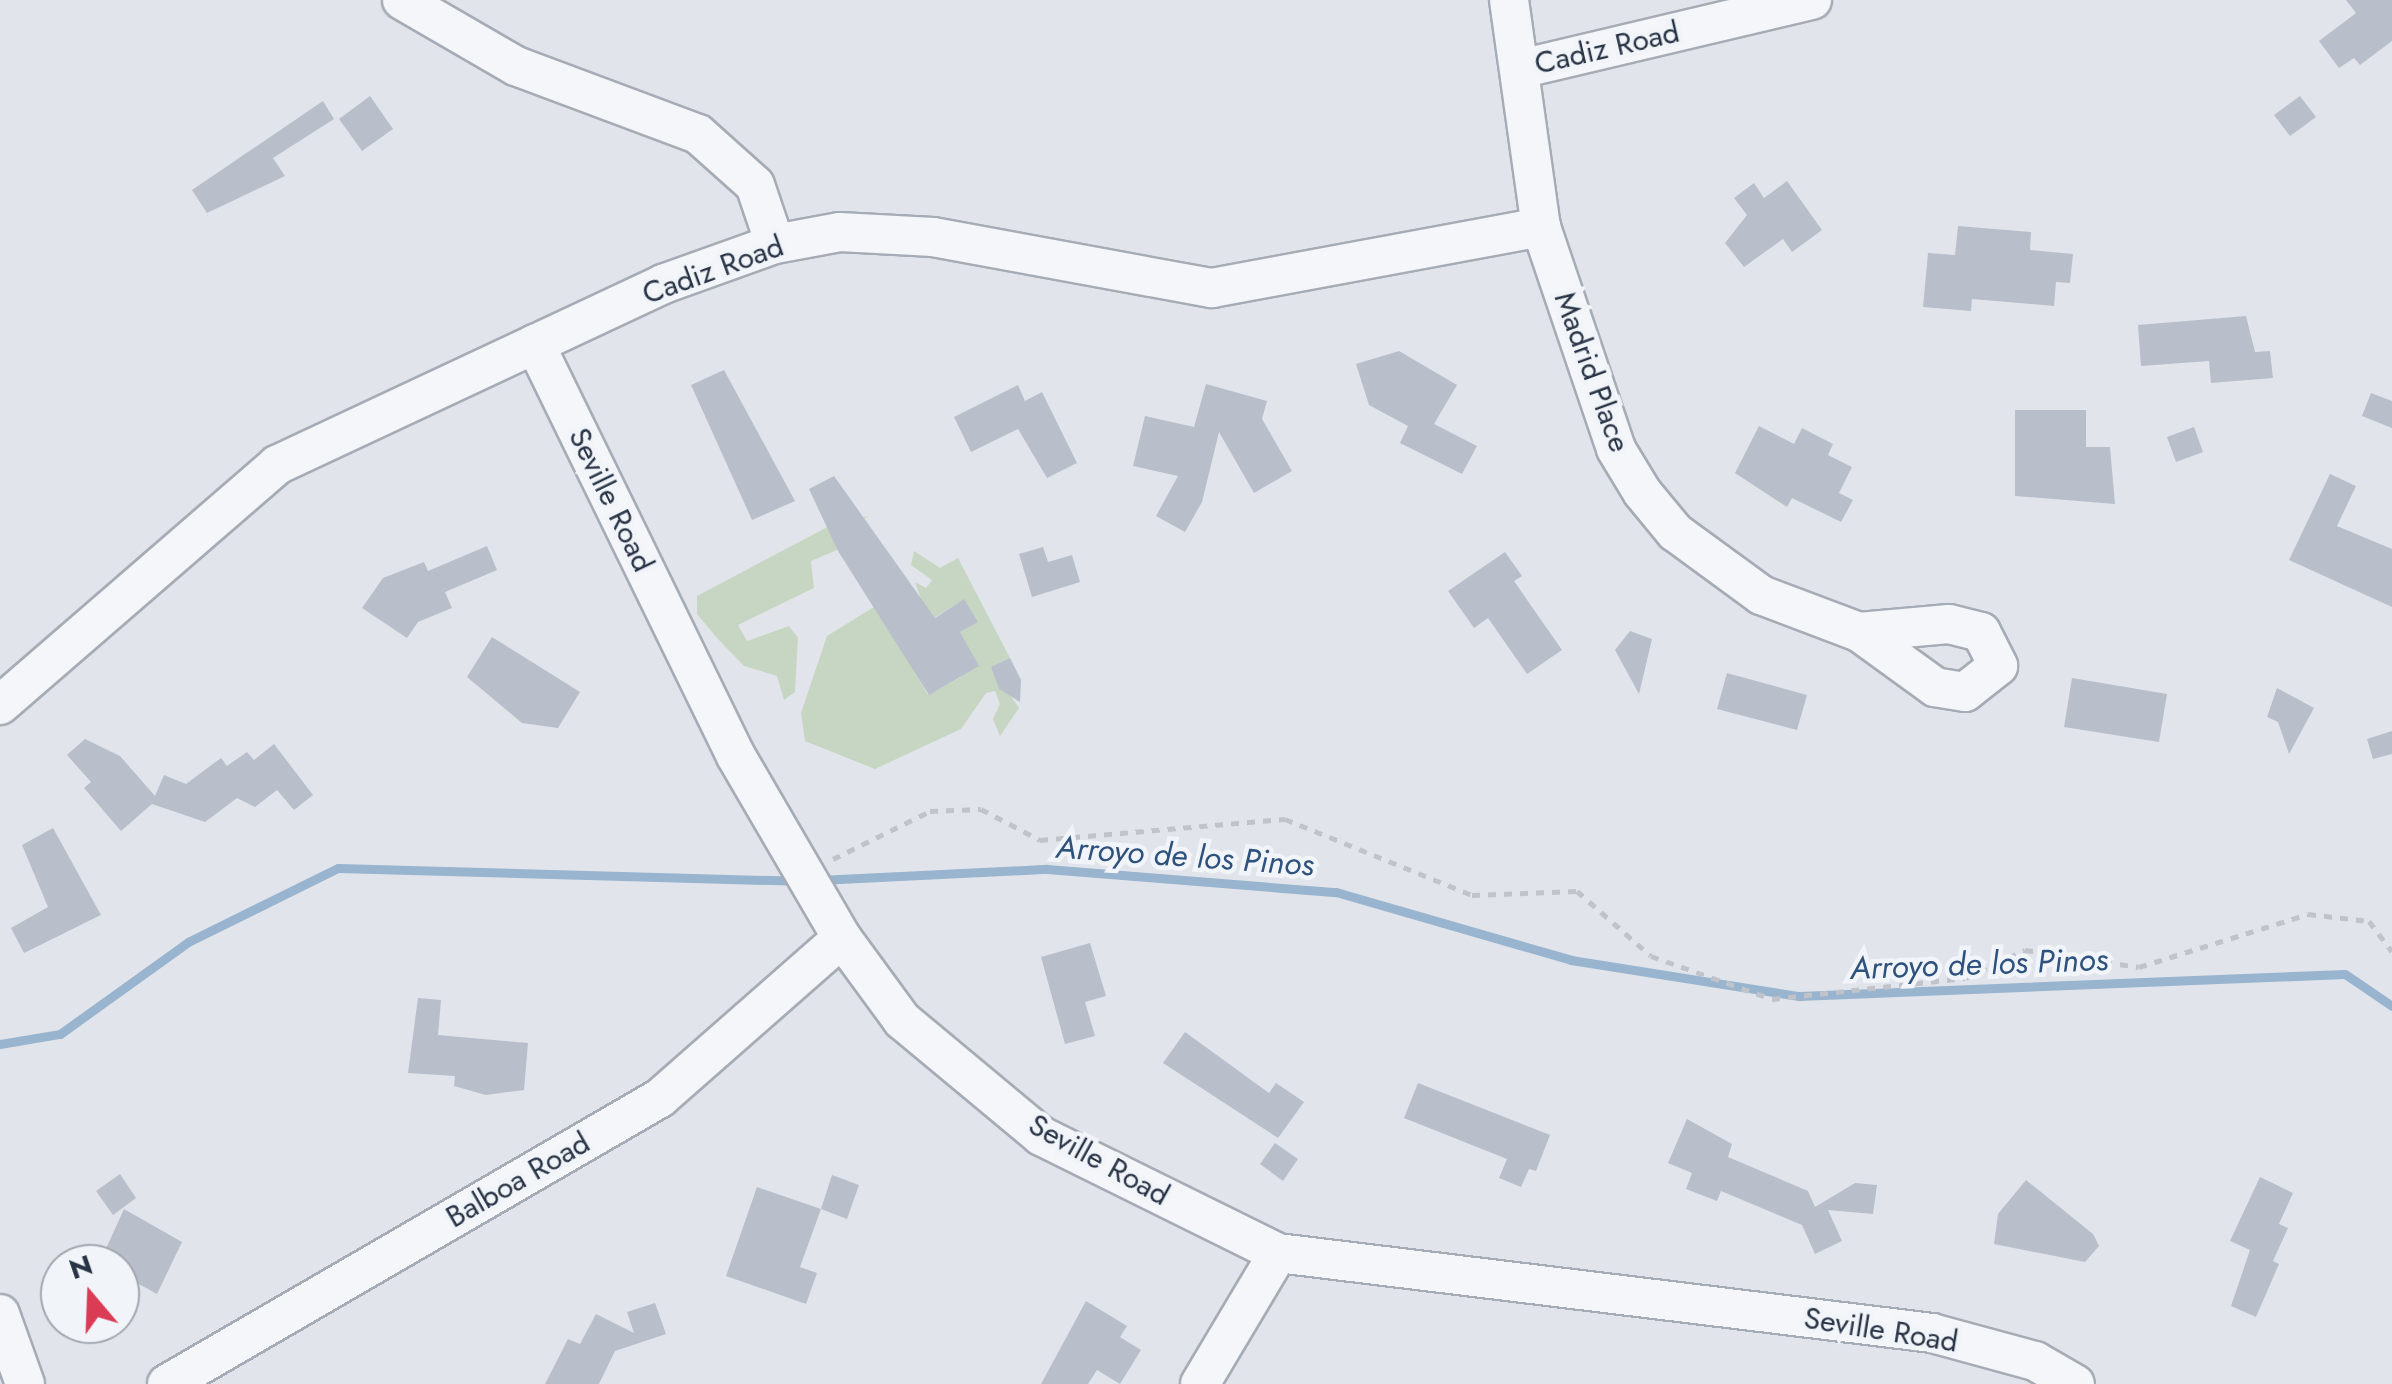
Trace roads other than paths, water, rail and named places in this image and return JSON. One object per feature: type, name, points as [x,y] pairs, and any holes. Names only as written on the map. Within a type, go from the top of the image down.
[{"type":"street","points":[[402,0],[516,66],[698,134],[756,185],[775,244]]},
{"type":"street","name":"Madrid Place","points":[[1510,0],[1541,227],[1616,449],[1642,492],[1675,532],[1731,576],[1859,632]]},
{"type":"street","name":"Cadiz Road","points":[[1520,69],[1812,0]]},
{"type":"street","name":"Cadiz Road","points":[[0,706],[276,465],[663,284],[775,244],[840,232],[933,236],[1212,288],[1541,227]]},
{"type":"street","name":"Seville Road","points":[[535,344],[736,756],[807,868],[842,938],[902,1020],[1042,1136],[1278,1253],[1932,1334],[2035,1362],[2075,1384]]},
{"type":"street","name":"Balboa Road","points":[[167,1384],[660,1098],[842,938]]},
{"type":"street","points":[[1200,1384],[1278,1253]]},
{"type":"street","points":[[0,1314],[13,1363]]},
{"type":"waterway","name":"Arroyo de los Pinos","points":[[0,1044],[60,1034],[188,942],[338,868],[798,881]]},
{"type":"waterway","name":"Arroyo de los Pinos","points":[[819,880],[1047,869],[1336,892],[1571,960],[1799,996],[2345,974],[2392,1006]]}]
